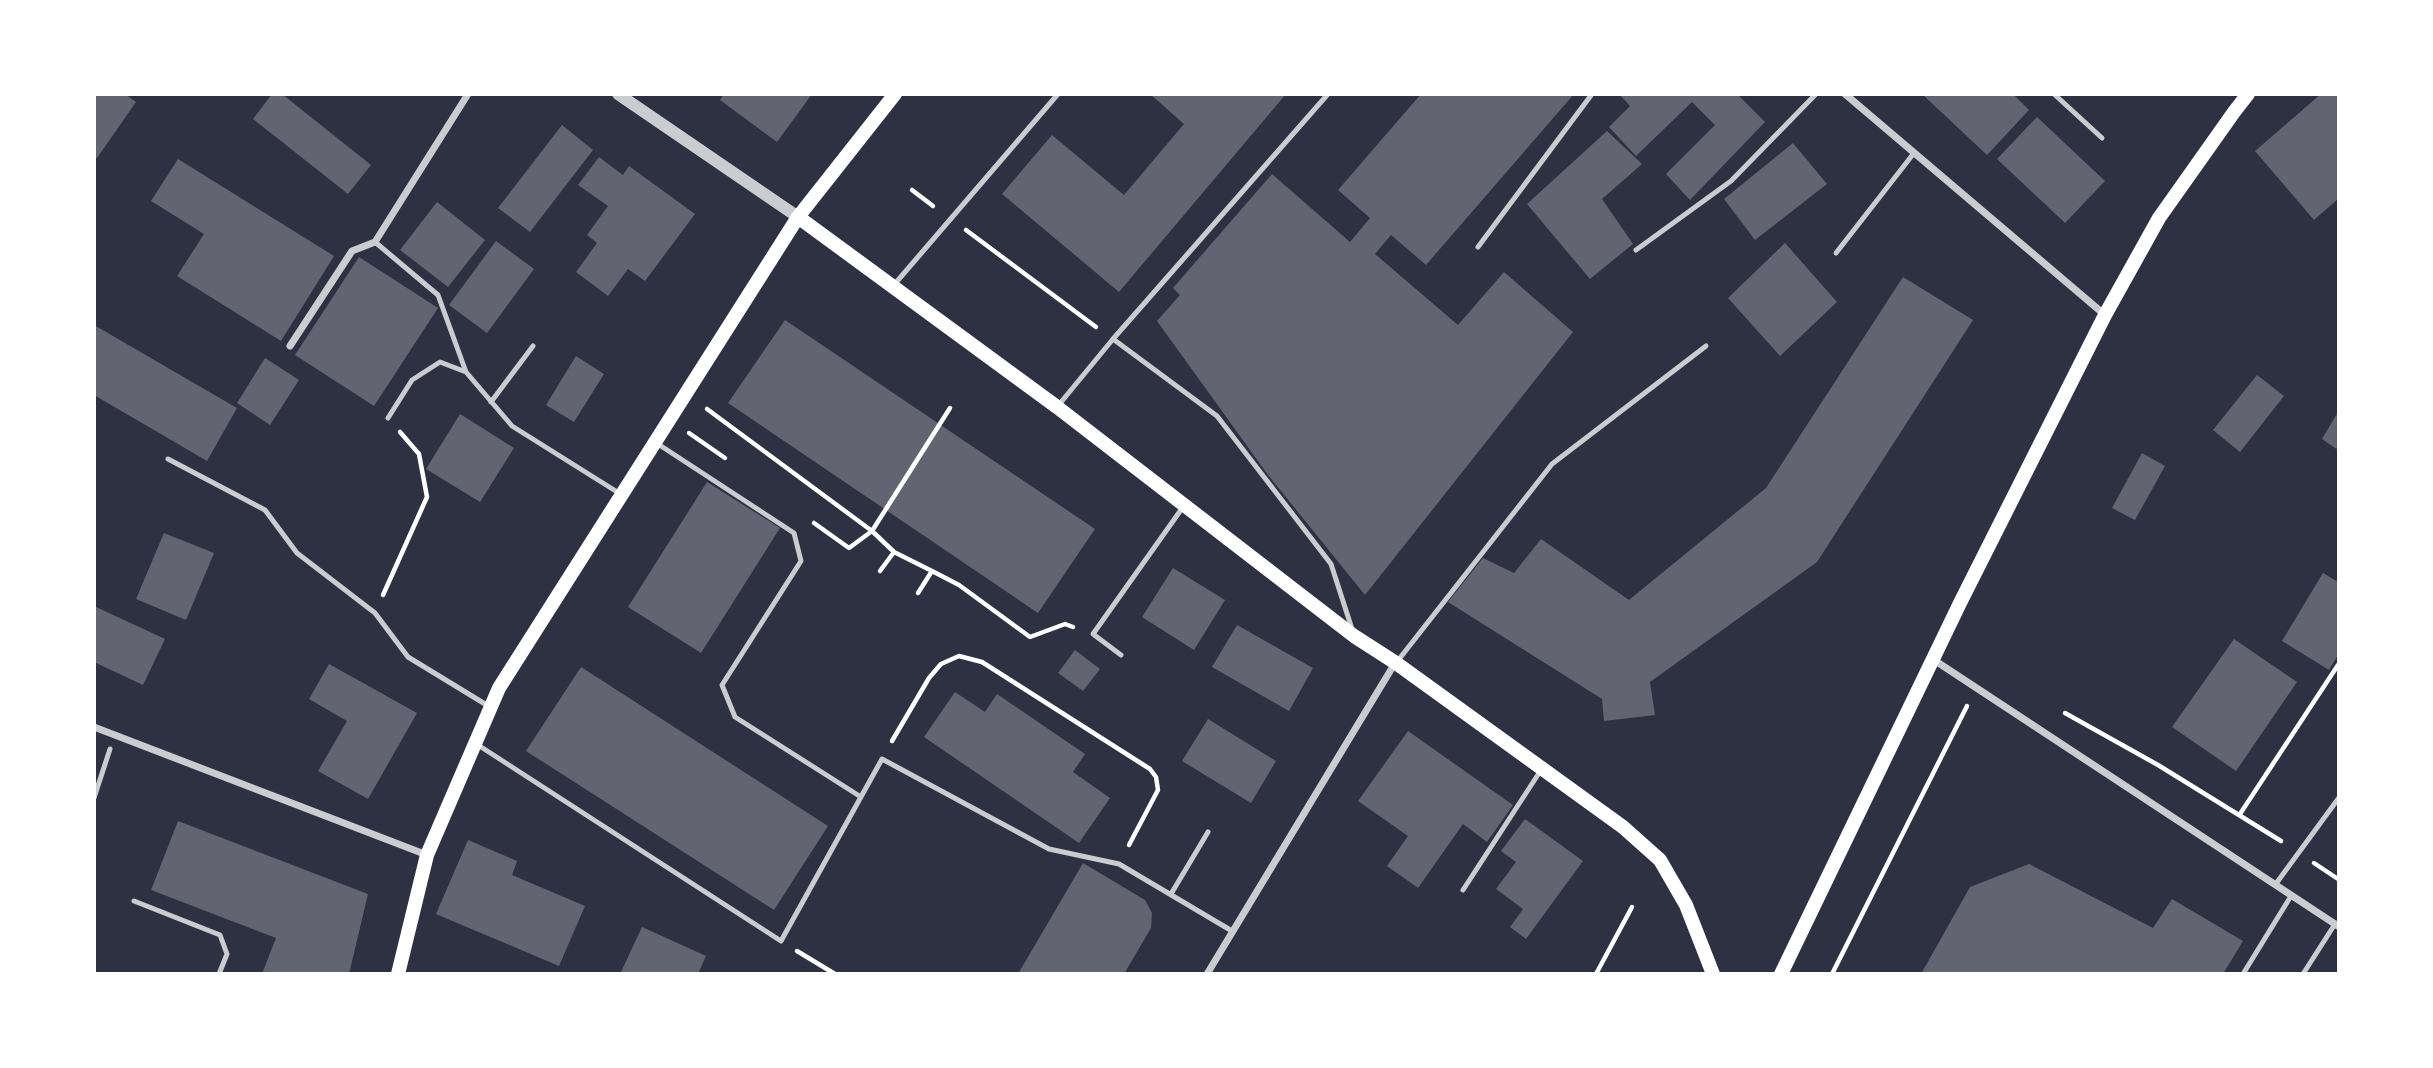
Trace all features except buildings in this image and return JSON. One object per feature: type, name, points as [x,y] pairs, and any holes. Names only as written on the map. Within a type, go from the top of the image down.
[{"type":"main road","points":[[398,974],[427,855],[499,688],[798,217],[895,94]]},
{"type":"main road","points":[[1781,974],[2105,315],[2159,218],[2248,94]]},
{"type":"main road","points":[[798,217],[1058,407],[1354,636],[1623,827],[1660,860],[1686,905],[1713,974]]},
{"type":"street","points":[[290,346],[352,251],[375,242],[468,94]]},
{"type":"street","points":[[618,94],[798,217]]},
{"type":"street","points":[[1844,94],[2105,315]]},
{"type":"street","points":[[1934,660],[2337,925]]},
{"type":"street","points":[[1208,974],[1395,663]]},
{"type":"street","points":[[94,727],[427,855]]},
{"type":"lane","points":[[893,286],[1058,94]]},
{"type":"lane","points":[[1058,407],[1113,340],[1328,94]]},
{"type":"lane","points":[[1478,247],[1592,94]]},
{"type":"lane","points":[[1636,250],[1731,181],[1816,94]]},
{"type":"lane","points":[[2054,94],[2102,138]]},
{"type":"lane","points":[[1836,253],[1914,153]]},
{"type":"lane","points":[[375,242],[438,295],[466,372],[512,426],[622,495]]},
{"type":"lane","points":[[1113,340],[1217,416],[1331,564],[1354,636]]},
{"type":"lane","points":[[491,402],[533,346]]},
{"type":"lane","points":[[1395,663],[1552,464],[1706,346]]},
{"type":"lane","points":[[388,418],[412,380],[440,362],[466,372]]},
{"type":"lane","points":[[655,442],[794,533],[801,561],[722,685],[736,717],[861,797]]},
{"type":"lane","points":[[168,459],[265,510],[297,553],[375,613],[408,657],[491,707]]},
{"type":"lane","points":[[1121,655],[1093,634],[1185,505]]},
{"type":"lane","points":[[475,744],[780,941],[882,759],[1049,849],[1119,864],[1232,931]]},
{"type":"lane","points":[[94,798],[110,749]]},
{"type":"lane","points":[[1463,890],[1542,768]]},
{"type":"lane","points":[[2275,884],[2339,799]]},
{"type":"lane","points":[[1171,894],[1208,832]]},
{"type":"lane","points":[[2243,974],[2291,895]]},
{"type":"lane","points":[[134,901],[220,935],[227,954],[219,974]]},
{"type":"lane","points":[[2303,974],[2337,925]]},
{"type":"path","points":[[912,190],[1113,340]]},
{"type":"path","points":[[701,404],[872,531],[894,552],[959,585],[1030,636],[1065,624],[1093,634]]},
{"type":"path","points":[[805,517],[849,548],[872,531],[950,408]]},
{"type":"path","points":[[375,613],[427,497],[419,454],[388,418]]},
{"type":"path","points":[[686,430],[729,462]]},
{"type":"path","points":[[880,571],[894,552]]},
{"type":"path","points":[[918,593],[932,571]]},
{"type":"path","points":[[882,759],[929,678],[941,664],[959,656],[982,662],[1140,761],[1156,777],[1158,790],[1119,864]]},
{"type":"path","points":[[2240,814],[2339,665]]},
{"type":"path","points":[[1832,974],[1977,688]]},
{"type":"path","points":[[2065,713],[2240,814],[2339,879]]},
{"type":"path","points":[[1596,974],[1632,908]]},
{"type":"path","points":[[780,941],[835,974]]}]
